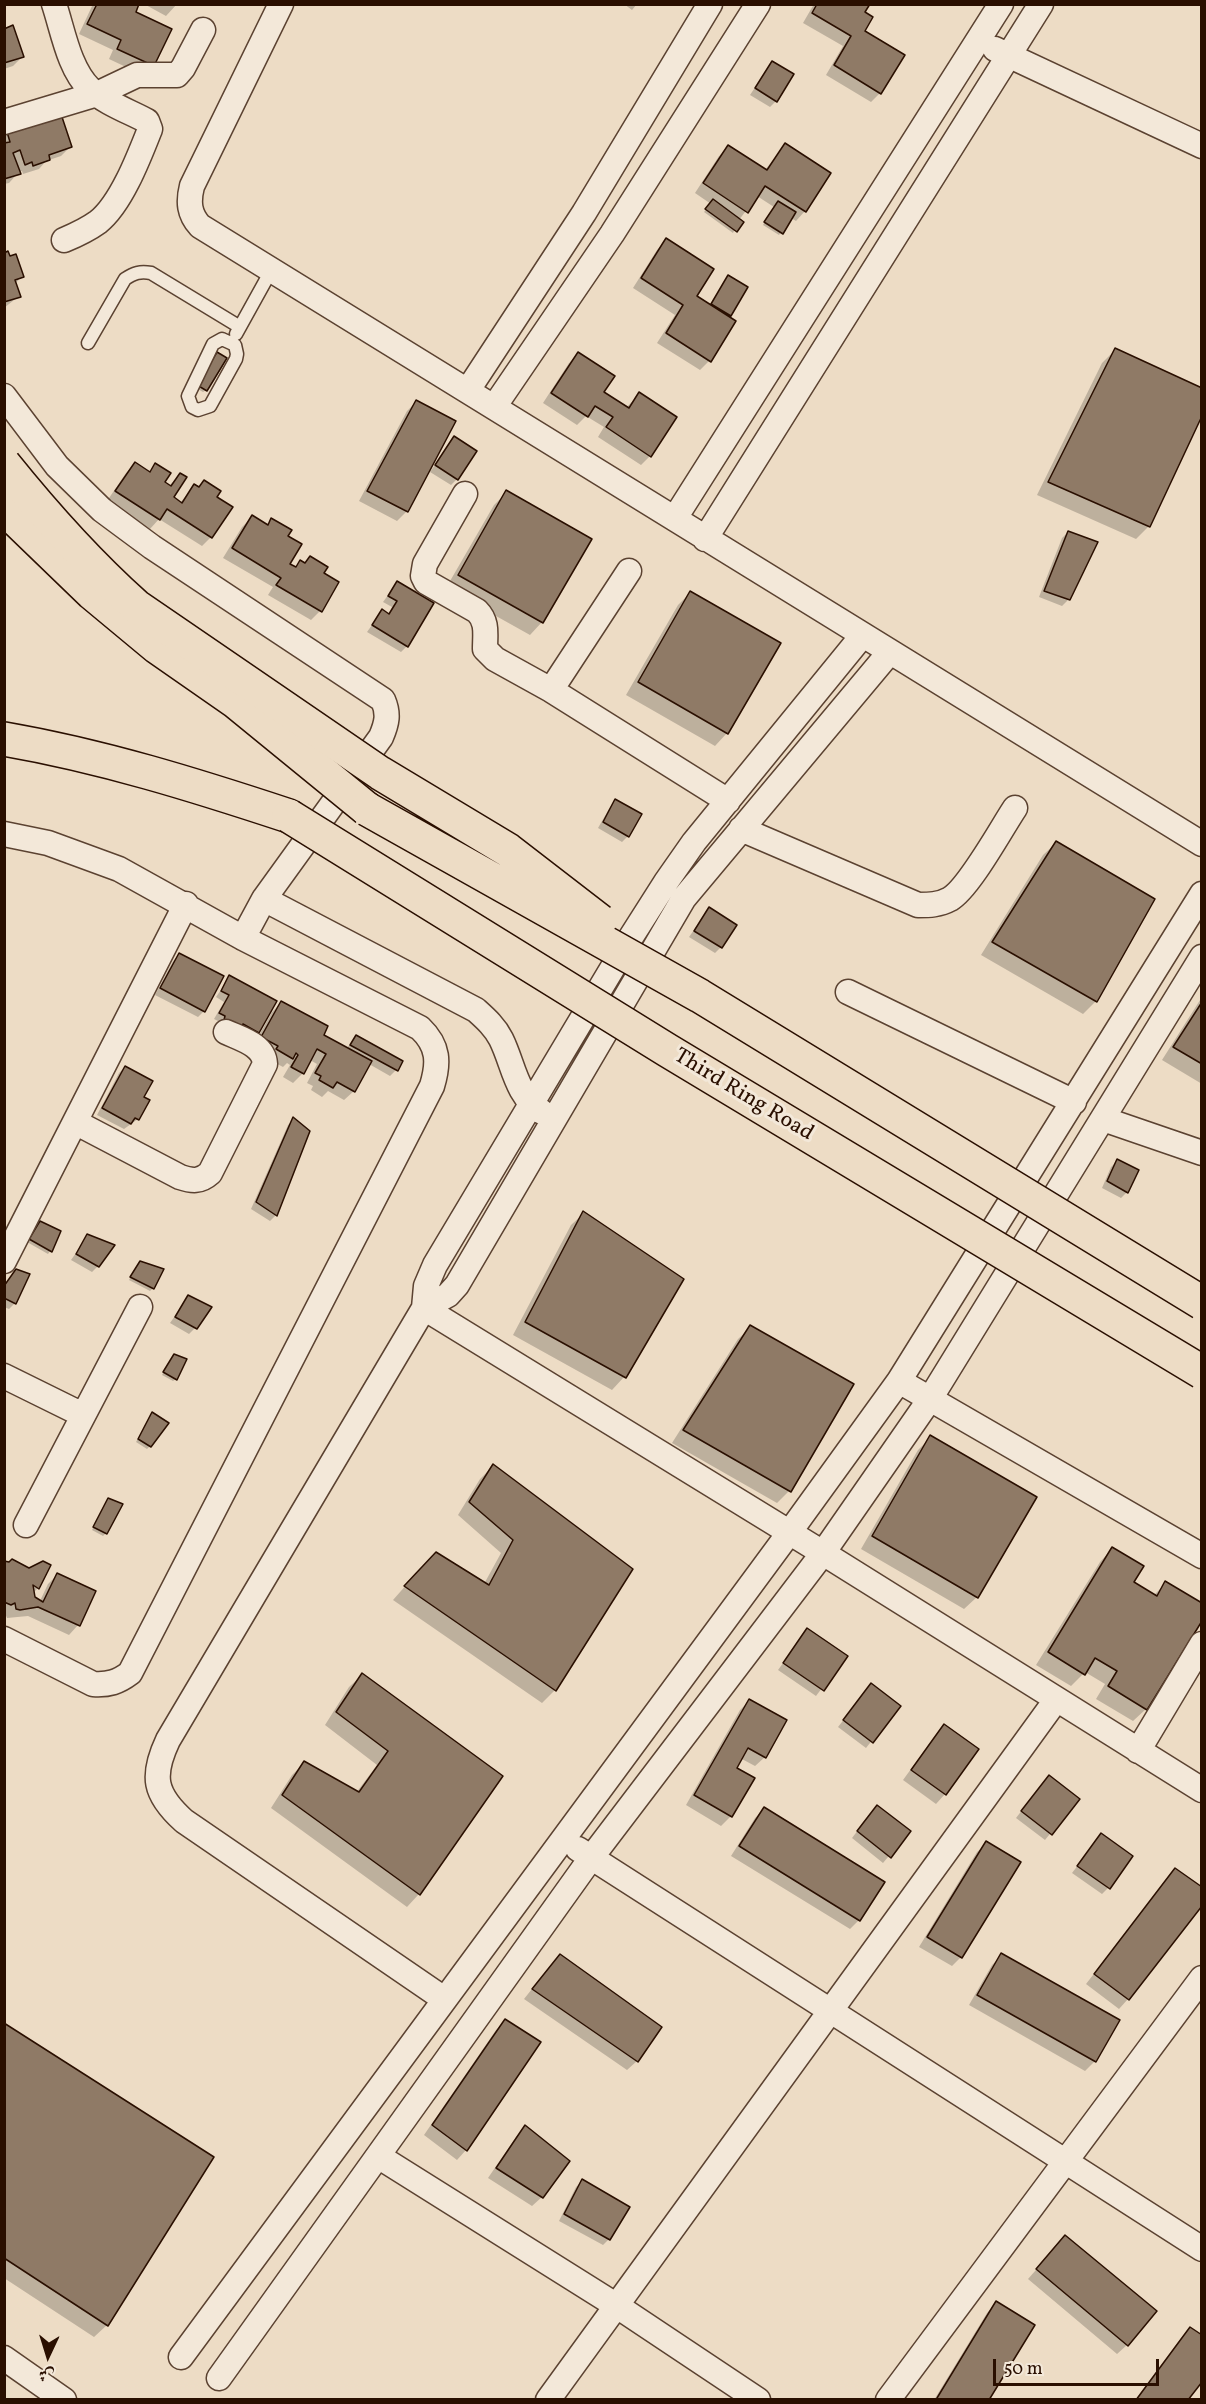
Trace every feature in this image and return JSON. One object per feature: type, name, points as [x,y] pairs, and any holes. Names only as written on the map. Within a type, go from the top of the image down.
[{"type":"highway","points":[[4,464],[43,511],[103,576],[136,606],[380,773],[507,850],[700,996]]},
{"type":"highway","points":[[4,508],[92,593],[149,640],[236,702],[367,809],[700,996],[1202,1303]]},
{"type":"highway","name":"Third Ring Road","points":[[4,739],[66,750],[172,777],[289,816],[667,1050],[1202,1371]]},
{"type":"street","points":[[54,4],[78,74],[97,94],[147,121],[150,129],[112,207],[99,221],[64,240]]},
{"type":"street","points":[[281,4],[192,186],[189,197],[193,218],[200,226],[1202,844]]},
{"type":"street","points":[[468,390],[584,213],[710,4]]},
{"type":"street","points":[[494,406],[612,234],[758,4]]},
{"type":"street","points":[[675,518],[1001,4]]},
{"type":"street","points":[[705,539],[1041,4]]},
{"type":"street","points":[[4,122],[97,94],[137,75],[177,75],[183,68],[202,30]]},
{"type":"street","points":[[978,41],[1202,146]]},
{"type":"street","points":[[6,403],[57,466],[102,510],[152,547],[383,700],[388,712],[381,737],[264,899],[243,938]]},
{"type":"street","points":[[465,494],[425,564],[423,576],[430,586],[477,610],[485,623],[485,649],[489,654],[551,690],[728,801]]},
{"type":"street","points":[[551,690],[629,571]]},
{"type":"street","points":[[444,1999],[184,1821],[167,1805],[158,1784],[158,1761],[168,1740],[424,1308],[426,1286],[435,1265],[666,882],[728,801],[862,636]]},
{"type":"street","points":[[424,1308],[448,1295],[457,1285],[684,898],[889,653]]},
{"type":"street","points":[[741,829],[918,905],[935,905],[951,899],[964,886],[1015,808]]},
{"type":"street","points":[[4,834],[48,843],[119,869],[186,904],[243,938],[420,1028],[430,1037],[436,1050],[438,1063],[432,1086],[130,1672],[119,1681],[106,1685],[93,1684],[4,1640]]},
{"type":"street","points":[[181,2357],[899,1381],[1202,894]]},
{"type":"street","points":[[264,899],[476,1010],[490,1023],[501,1039],[516,1082],[531,1105],[554,1119]]},
{"type":"street","points":[[4,1261],[186,904]]},
{"type":"street","points":[[219,2378],[591,1858],[823,1553],[930,1400],[1202,957]]},
{"type":"street","points":[[848,992],[1074,1102]]},
{"type":"street","points":[[75,1122],[180,1177],[198,1181],[205,1178],[210,1173],[265,1064],[265,1058],[257,1047],[226,1032]]},
{"type":"street","points":[[1103,1119],[1202,1153]]},
{"type":"street","points":[[26,1525],[140,1307]]},
{"type":"street","points":[[424,1308],[823,1553],[1202,1790]]},
{"type":"street","points":[[4,1376],[83,1415]]},
{"type":"street","points":[[899,1381],[1202,1556]]},
{"type":"street","points":[[1138,1751],[1202,1644]]},
{"type":"street","points":[[548,2400],[1056,1700]]},
{"type":"street","points":[[564,1839],[1202,2249]]},
{"type":"street","points":[[888,2400],[1202,1978]]},
{"type":"street","points":[[378,2156],[616,2306],[758,2400]]},
{"type":"street","points":[[4,2358],[64,2400]]},
{"type":"lane","points":[[232,342],[272,269]]},
{"type":"lane","points":[[88,343],[125,279],[142,271],[160,278],[240,327]]},
{"type":"lane","points":[[222,339],[232,342],[237,354],[214,401],[204,410],[192,407],[188,396],[213,344],[222,339]]},
{"type":"building","points":[[97,4],[139,4],[136,12],[172,29],[154,66],[117,49],[121,40],[87,24]]},
{"type":"building","points":[[817,4],[870,4],[865,12],[873,17],[865,31],[905,55],[881,94],[834,65],[851,36],[812,13]]},
{"type":"building","points":[[13,25],[24,57],[4,63],[4,29]]},
{"type":"building","points":[[772,61],[794,74],[777,102],[755,88]]},
{"type":"building","points":[[61,114],[72,147],[49,155],[50,160],[33,166],[32,162],[25,165],[20,150],[13,153],[21,174],[4,179],[4,143],[10,142],[7,132]]},
{"type":"building","points":[[785,143],[831,173],[806,212],[765,186],[748,213],[703,183],[728,145],[767,170]]},
{"type":"building","points":[[713,199],[744,222],[737,232],[705,209]]},
{"type":"building","points":[[778,201],[796,212],[783,234],[764,222]]},
{"type":"building","points":[[666,238],[714,269],[697,296],[736,321],[711,362],[666,333],[683,305],[641,278]]},
{"type":"building","points":[[8,251],[10,256],[16,254],[24,277],[15,280],[21,297],[4,302],[4,253]]},
{"type":"building","points":[[728,275],[748,287],[731,316],[711,304]]},
{"type":"building","points":[[1115,348],[1202,388],[1202,416],[1150,527],[1048,482]]},
{"type":"building","points":[[217,352],[227,358],[207,391],[197,385]]},
{"type":"building","points":[[578,352],[615,376],[604,392],[629,408],[639,392],[677,417],[651,457],[606,427],[613,417],[595,406],[588,417],[551,393]]},
{"type":"building","points":[[416,400],[456,421],[408,512],[367,491]]},
{"type":"building","points":[[454,436],[477,451],[458,480],[435,465]]},
{"type":"building","points":[[135,462],[150,472],[155,463],[171,473],[165,482],[171,486],[180,473],[187,477],[174,497],[182,503],[194,484],[199,487],[204,480],[221,491],[217,497],[233,507],[212,538],[167,509],[160,520],[115,491]]},
{"type":"building","points":[[506,490],[592,539],[543,623],[458,575]]},
{"type":"building","points":[[252,515],[268,525],[271,518],[292,530],[288,536],[302,544],[290,564],[296,567],[300,560],[305,563],[310,556],[328,567],[324,573],[339,582],[322,612],[276,585],[281,578],[232,548]]},
{"type":"building","points":[[1068,531],[1098,542],[1070,600],[1044,591]]},
{"type":"building","points":[[397,581],[434,603],[408,647],[372,625],[382,609],[389,614],[397,601],[388,596]]},
{"type":"building","points":[[690,591],[781,643],[728,734],[638,682]]},
{"type":"building","points":[[615,799],[642,814],[629,837],[603,822]]},
{"type":"building","points":[[1056,841],[1155,899],[1097,1002],[992,942]]},
{"type":"building","points":[[709,907],[737,925],[722,948],[694,931]]},
{"type":"building","points":[[179,953],[224,976],[205,1012],[160,988]]},
{"type":"building","points":[[229,975],[277,1001],[259,1033],[243,1024],[240,1029],[224,1020],[225,1016],[219,1013],[229,995],[221,991]]},
{"type":"building","points":[[281,1001],[328,1026],[324,1035],[372,1061],[355,1092],[337,1082],[333,1088],[319,1080],[321,1076],[315,1073],[326,1054],[317,1049],[304,1074],[291,1067],[298,1055],[296,1053],[293,1059],[276,1049],[278,1046],[261,1037]]},
{"type":"building","points":[[1202,1002],[1202,1064],[1173,1047]]},
{"type":"building","points":[[356,1035],[403,1061],[398,1071],[350,1045]]},
{"type":"building","points":[[125,1066],[153,1081],[144,1097],[150,1100],[139,1120],[135,1118],[131,1124],[102,1108]]},
{"type":"building","points":[[293,1117],[310,1131],[277,1216],[256,1202]]},
{"type":"building","points":[[1117,1159],[1139,1170],[1128,1193],[1107,1181]]},
{"type":"building","points":[[583,1211],[684,1279],[626,1378],[525,1322]]},
{"type":"building","points":[[40,1221],[61,1231],[52,1252],[29,1239]]},
{"type":"building","points":[[87,1234],[115,1245],[99,1267],[76,1254]]},
{"type":"building","points":[[140,1261],[164,1269],[154,1289],[130,1277]]},
{"type":"building","points":[[16,1269],[30,1274],[16,1304],[4,1298],[4,1286]]},
{"type":"building","points":[[188,1295],[212,1307],[197,1329],[175,1317]]},
{"type":"building","points":[[750,1325],[854,1384],[791,1492],[683,1430]]},
{"type":"building","points":[[174,1354],[187,1359],[177,1380],[163,1372]]},
{"type":"building","points":[[152,1412],[169,1423],[151,1447],[138,1439]]},
{"type":"building","points":[[930,1435],[1037,1497],[978,1598],[872,1536]]},
{"type":"building","points":[[493,1464],[633,1569],[556,1691],[404,1586],[436,1552],[489,1585],[513,1540],[469,1502]]},
{"type":"building","points":[[108,1498],[123,1504],[107,1534],[93,1527]]},
{"type":"building","points":[[1112,1547],[1144,1566],[1134,1582],[1157,1596],[1165,1581],[1202,1603],[1202,1621],[1147,1710],[1108,1686],[1117,1671],[1095,1658],[1085,1675],[1048,1652]]},
{"type":"building","points":[[12,1559],[29,1568],[43,1561],[51,1565],[39,1589],[33,1585],[35,1597],[43,1602],[57,1573],[96,1591],[80,1626],[38,1607],[20,1610],[16,1609],[15,1603],[11,1605],[4,1602],[4,1561],[9,1562]]},
{"type":"building","points":[[807,1628],[848,1656],[824,1691],[783,1663]]},
{"type":"building","points":[[362,1673],[503,1776],[420,1895],[282,1795],[304,1761],[359,1792],[388,1751],[336,1712]]},
{"type":"building","points":[[871,1683],[901,1706],[873,1743],[843,1720]]},
{"type":"building","points":[[749,1699],[787,1720],[766,1758],[748,1748],[737,1768],[755,1778],[732,1817],[694,1795]]},
{"type":"building","points":[[944,1724],[979,1749],[946,1795],[911,1770]]},
{"type":"building","points":[[1049,1775],[1080,1799],[1052,1835],[1021,1811]]},
{"type":"building","points":[[877,1805],[911,1831],[891,1858],[857,1831]]},
{"type":"building","points":[[764,1807],[885,1882],[860,1921],[739,1846]]},
{"type":"building","points":[[1101,1833],[1133,1856],[1110,1889],[1077,1866]]},
{"type":"building","points":[[986,1841],[1021,1862],[962,1958],[927,1937]]},
{"type":"building","points":[[1175,1868],[1202,1887],[1202,1906],[1129,2000],[1094,1974]]},
{"type":"building","points":[[1001,1953],[1120,2020],[1096,2062],[977,1995]]},
{"type":"building","points":[[560,1954],[662,2027],[638,2062],[532,1989]]},
{"type":"building","points":[[505,2019],[541,2042],[467,2151],[432,2125]]},
{"type":"building","points":[[4,2023],[214,2157],[108,2326],[4,2258]]},
{"type":"building","points":[[525,2125],[570,2161],[543,2198],[496,2168]]},
{"type":"building","points":[[582,2179],[630,2207],[610,2240],[564,2214]]},
{"type":"building","points":[[1065,2235],[1157,2311],[1128,2346],[1036,2269]]},
{"type":"building","points":[[996,2301],[1035,2325],[989,2400],[939,2400],[937,2398]]},
{"type":"building","points":[[1190,2327],[1202,2335],[1202,2382],[1188,2400],[1136,2400]]}]
